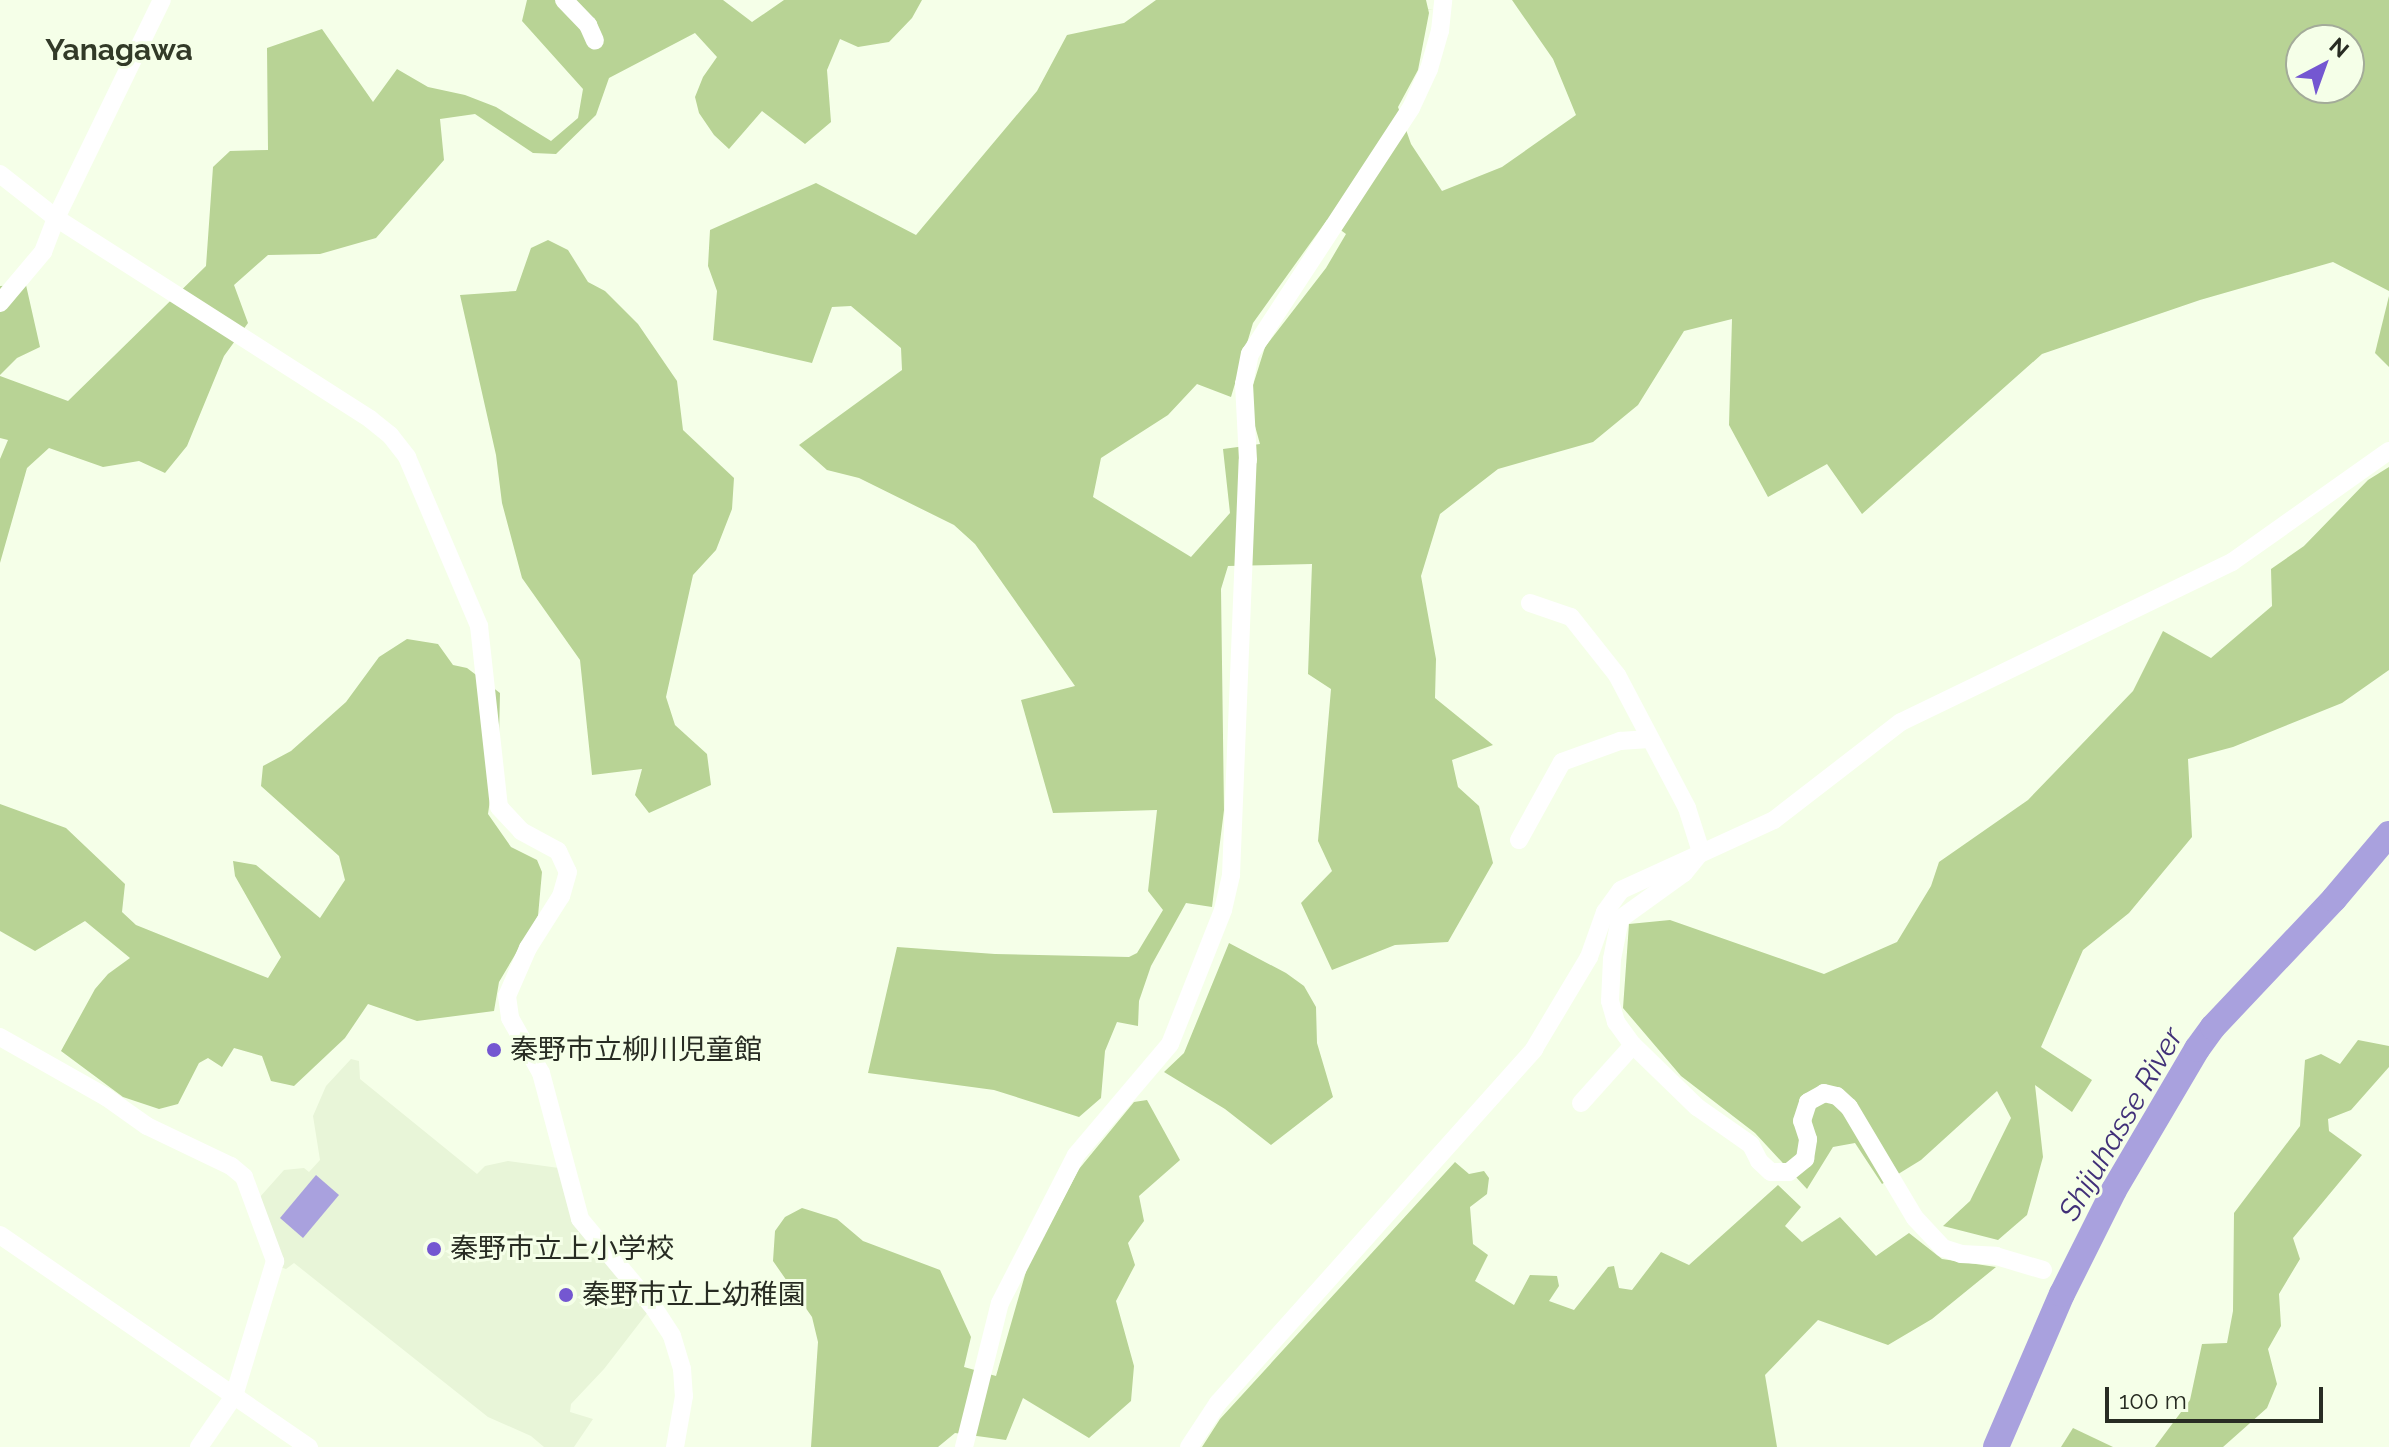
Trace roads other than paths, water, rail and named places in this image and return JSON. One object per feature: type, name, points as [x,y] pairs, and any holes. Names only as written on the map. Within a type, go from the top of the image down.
[{"type":"street","points":[[0,303],[43,252],[56,218],[162,0]]},
{"type":"street","points":[[564,0],[588,25],[595,41]]},
{"type":"street","points":[[964,1447],[1000,1303],[1076,1155],[1170,1044],[1223,910],[1231,875],[1248,460],[1243,420],[1244,384],[1250,354],[1411,108],[1436,44],[1443,0]]},
{"type":"street","points":[[0,174],[56,218],[370,419],[390,435],[407,457],[479,626],[499,807],[521,831],[558,851],[568,872],[561,896],[528,948],[507,996],[510,1018],[541,1073],[580,1219],[654,1308],[672,1336],[682,1369],[684,1396],[675,1447]]},
{"type":"street","points":[[1189,1447],[1218,1403],[1534,1049],[1589,957],[1612,898],[1621,890],[1793,808],[1875,739],[1901,722],[2232,562],[2389,451]]},
{"type":"street","points":[[1530,603],[1571,617],[1617,675],[1687,808],[1701,852]]},
{"type":"street","points":[[1519,840],[1562,762],[1620,741],[1649,739]]},
{"type":"street","points":[[1701,852],[1684,873],[1620,919],[1612,959],[1610,1001],[1616,1022],[1633,1045],[1697,1107],[1751,1145],[1759,1161],[1771,1172],[1789,1172],[1805,1159],[1808,1139],[1802,1121],[1808,1102],[1824,1093],[1837,1096],[1849,1107],[1915,1218],[1943,1248],[1961,1254],[1996,1256],[2043,1270]]},
{"type":"street","points":[[0,1037],[106,1097],[147,1126],[231,1166],[244,1177],[275,1261],[234,1396],[199,1447]]},
{"type":"street","points":[[1583,1091],[1633,1045]]},
{"type":"street","points":[[0,1235],[309,1447]]},
{"type":"waterway","name":"Shijuhasse River","points":[[1996,1447],[2062,1294],[2114,1190],[2197,1049],[2213,1027],[2334,899],[2389,834]]},
{"type":"place","name":"秦野市立柳川児童館","points":[[494,1050]]},
{"type":"place","name":"秦野市立上小学校","points":[[434,1249]]},
{"type":"place","name":"秦野市立上幼稚園","points":[[566,1295]]},
{"type":"district","name":"Yanagawa","points":[[119,50]]}]
